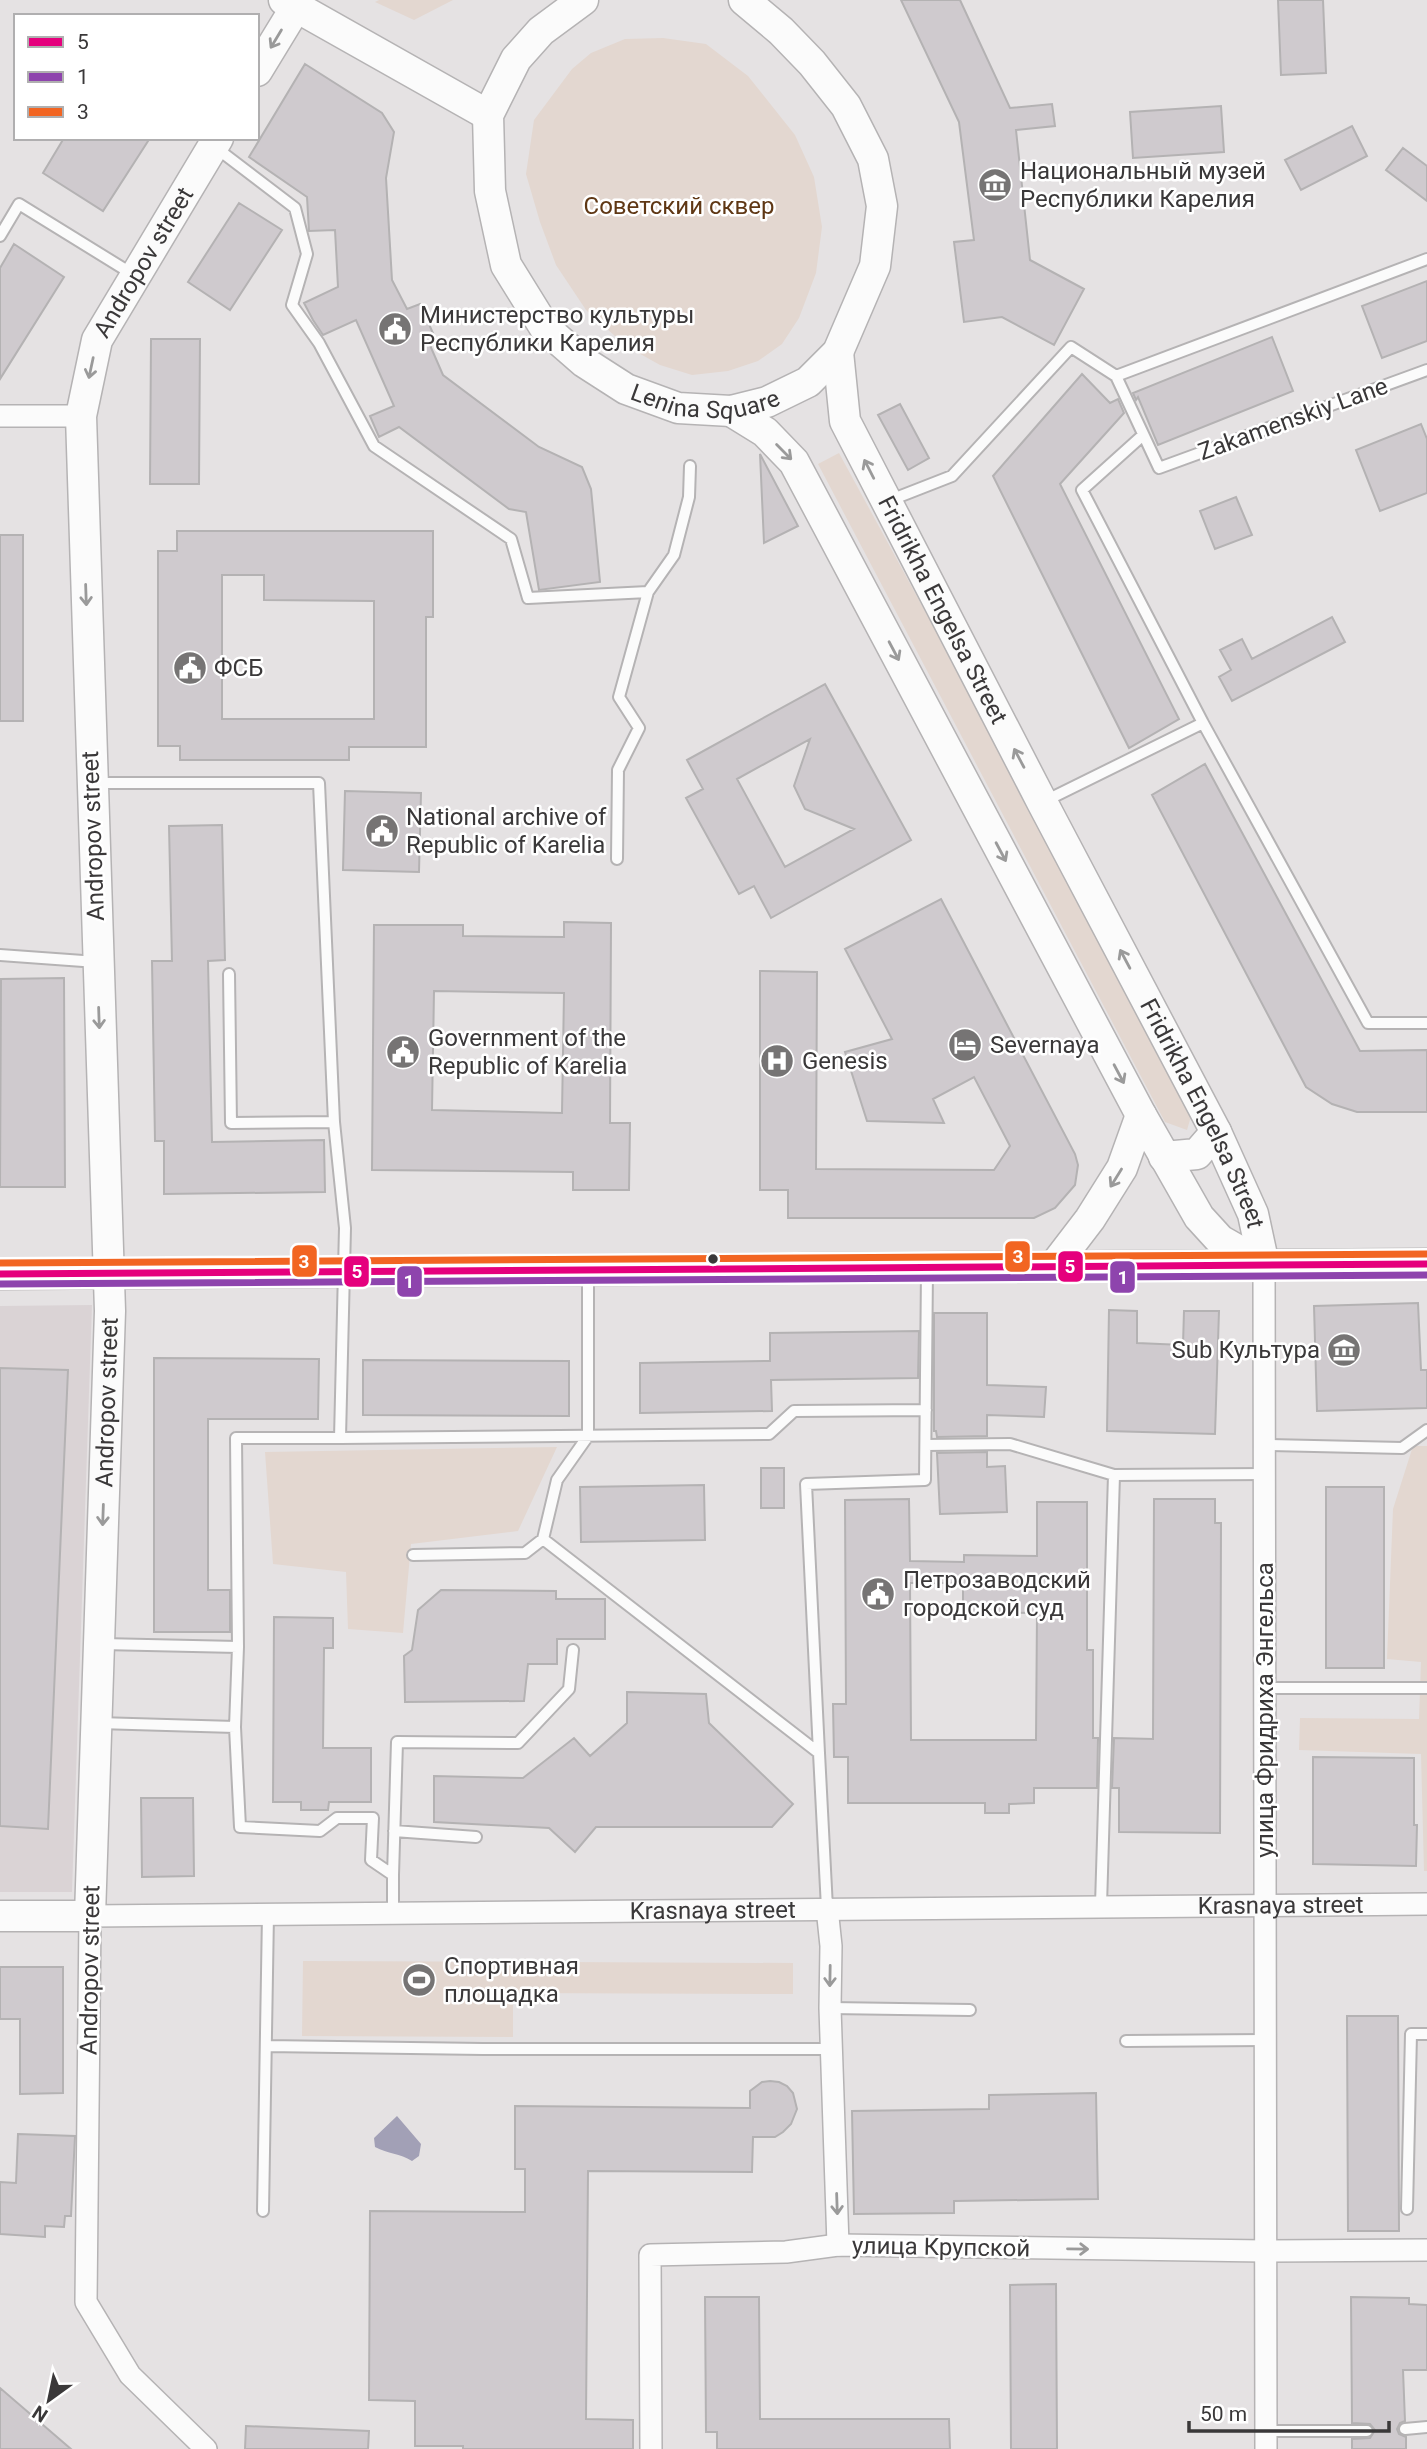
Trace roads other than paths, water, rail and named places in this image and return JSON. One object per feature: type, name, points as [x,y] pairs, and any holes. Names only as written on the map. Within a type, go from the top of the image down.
[{"type":"main road","name":"Lenina Square","points":[[583,0],[541,31],[516,59],[488,115],[490,191],[506,265],[545,328],[584,362],[626,389],[678,408],[731,411],[767,402],[808,382],[838,352],[875,266],[882,206],[873,159],[846,106],[812,63],[781,31],[744,0]]},
{"type":"main road","points":[[259,67],[290,4],[488,115]]},
{"type":"main road","name":"Andropov street","points":[[90,1916],[109,1275],[81,415],[97,340],[216,142]]},
{"type":"main road","name":"Fridrikha Engelsa Street","points":[[838,352],[845,421],[1216,1132],[1253,1214],[1264,1265]]},
{"type":"main road","name":"Fridrikha Engelsa Street","points":[[731,411],[765,432],[794,462],[1141,1115],[1199,1217],[1220,1240],[1264,1265]]},
{"type":"main road","points":[[1054,1266],[1090,1219],[1122,1168],[1141,1115]]},
{"type":"main road","points":[[1164,1157],[1197,1154],[1216,1132]]},
{"type":"main road","points":[[0,1274],[1427,1264]]},
{"type":"main road","name":"Krasnaya street","points":[[0,1916],[90,1916]]},
{"type":"street","points":[[0,416],[81,415]]},
{"type":"street","name":"улица Фридриха Энгельса","points":[[1264,1265],[1266,2440]]},
{"type":"street","name":"Krasnaya street","points":[[90,1916],[1265,1903],[1427,1904]]},
{"type":"street","points":[[827,1908],[831,1946],[830,2008],[838,2245]]},
{"type":"street","name":"Andropov street","points":[[90,1916],[86,2301],[130,2375],[206,2449]]},
{"type":"street","name":"улица Крупской","points":[[651,2449],[650,2255],[786,2252],[838,2245],[1265,2251],[1427,2250]]},
{"type":"lane","points":[[216,142],[295,208],[307,254],[292,305],[319,343],[374,446],[512,539],[528,598],[648,592]]},
{"type":"lane","points":[[0,236],[19,204],[136,276]]},
{"type":"lane","points":[[1115,376],[1427,258]]},
{"type":"lane","points":[[885,502],[952,477],[1071,347],[1115,376],[1142,436],[1082,491],[1203,723],[1368,1023],[1427,1023]]},
{"type":"lane","name":"Zakamenskiy Lane","points":[[1142,436],[1159,468],[1427,370]]},
{"type":"lane","points":[[617,859],[618,769],[639,729],[619,697],[648,592],[674,555],[689,497],[690,466]]},
{"type":"lane","points":[[1042,802],[1203,723]]},
{"type":"lane","points":[[91,783],[319,783],[334,1122],[345,1228],[340,1438]]},
{"type":"lane","points":[[0,955],[97,962]]},
{"type":"lane","points":[[229,974],[231,1122],[334,1122]]},
{"type":"lane","points":[[827,1908],[806,1483],[925,1480],[927,1267]]},
{"type":"lane","points":[[413,1555],[525,1553],[543,1538],[557,1480],[588,1436],[588,1271]]},
{"type":"lane","points":[[393,1874],[371,1860],[373,1818],[337,1818],[320,1831],[240,1827],[235,1727],[238,1647],[236,1438],[769,1434],[794,1411],[926,1410]]},
{"type":"lane","points":[[1265,1445],[1402,1448],[1427,1430]]},
{"type":"lane","points":[[926,1446],[1010,1444],[1114,1475],[1265,1474]]},
{"type":"lane","points":[[1101,1905],[1114,1475]]},
{"type":"lane","points":[[543,1538],[819,1753]]},
{"type":"lane","points":[[99,1644],[238,1647]]},
{"type":"lane","points":[[393,1913],[397,1742],[518,1743],[569,1689],[573,1650]]},
{"type":"lane","points":[[1265,1688],[1427,1688]]},
{"type":"lane","points":[[97,1723],[235,1727]]},
{"type":"lane","points":[[394,1831],[476,1837]]},
{"type":"lane","points":[[263,2211],[268,1914]]},
{"type":"lane","points":[[830,2008],[970,2010]]},
{"type":"lane","points":[[1407,2209],[1411,2034],[1427,2034]]},
{"type":"lane","points":[[1126,2041],[1265,2040]]},
{"type":"lane","points":[[266,2046],[832,2049]]},
{"type":"lane","points":[[1405,2429],[1427,2427]]},
{"type":"lane","points":[[1266,2440],[1367,2431]]},
{"type":"water","points":[[397,2116],[421,2144],[419,2156],[412,2161],[375,2147],[374,2138]]},
{"type":"place","name":"Национальный музей Республики Карелия","points":[[995,185]]},
{"type":"place","name":"Министерство культуры Республики Карелия","points":[[395,329]]},
{"type":"place","name":"ФСБ","points":[[190,668]]},
{"type":"place","name":"National archive of Republic of Karelia","points":[[382,831]]},
{"type":"place","name":"Severnaya","points":[[965,1045]]},
{"type":"place","name":"Government of the Republic of Karelia","points":[[403,1052]]},
{"type":"place","name":"Genesis","points":[[777,1061]]},
{"type":"place","name":"Sub Культура","points":[[1344,1350]]},
{"type":"place","name":"Петрозаводский городской суд","points":[[878,1594]]},
{"type":"place","name":"Спортивная площадка","points":[[419,1980]]},
{"type":"park label","name":"Советский сквер","points":[[679,206]]}]
